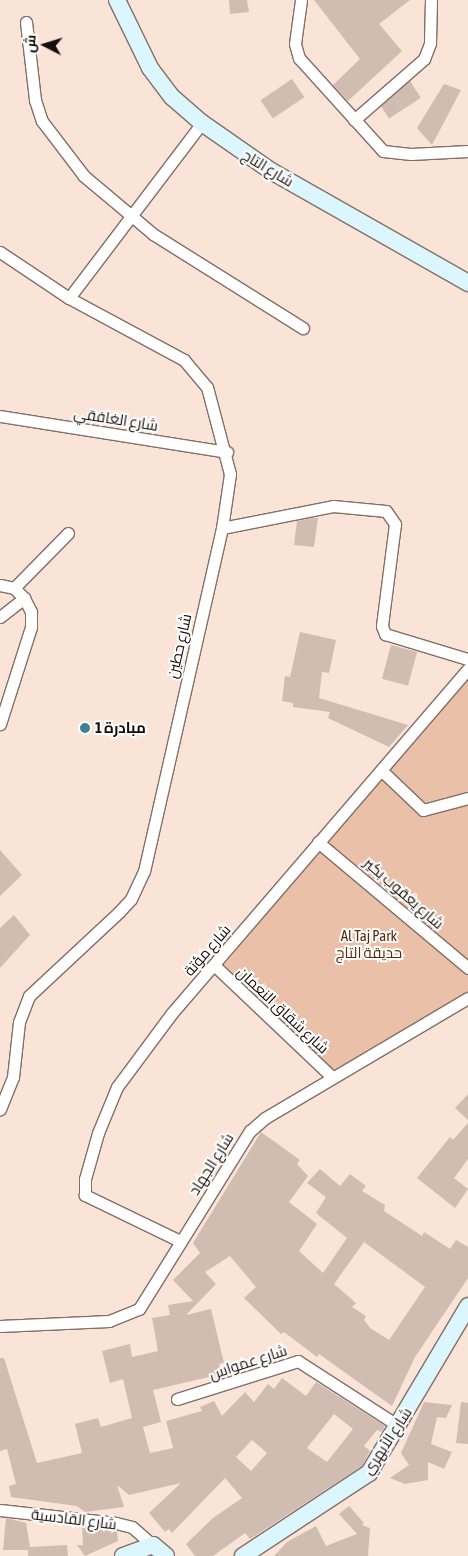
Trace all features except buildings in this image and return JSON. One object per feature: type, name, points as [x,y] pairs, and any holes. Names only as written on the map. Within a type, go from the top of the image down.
[{"type":"street","points":[[301,0],[294,44],[299,58],[383,151],[394,154],[468,151]]},
{"type":"street","points":[[354,120],[424,59],[430,43],[431,0]]},
{"type":"street","name":"شارع التاج","points":[[123,3],[150,68],[172,97],[202,123],[271,170],[468,283]]},
{"type":"street","points":[[26,22],[35,100],[42,121],[84,176],[130,218],[303,328]]},
{"type":"street","points":[[69,298],[202,123]]},
{"type":"street","name":"شارع حطين","points":[[0,252],[69,298],[184,360],[207,387],[227,452],[230,490],[138,885],[119,912],[29,996],[19,1022],[13,1077],[0,1110]]},
{"type":"street","name":"شارع الغافقي","points":[[0,416],[227,452]]},
{"type":"street","points":[[222,528],[333,506],[386,511],[395,524],[382,626],[385,634],[468,659]]},
{"type":"street","points":[[14,588],[68,533]]},
{"type":"street","points":[[0,585],[14,588],[24,598],[31,612],[31,627],[0,724]]},
{"type":"street","points":[[0,617],[24,598]]},
{"type":"street","name":"شارع مؤتة","points":[[180,1241],[88,1198],[85,1179],[117,1087],[141,1052],[214,965],[468,669]]},
{"type":"street","points":[[381,770],[423,810],[468,798]]},
{"type":"street","name":"شارع يعقوب بكير","points":[[318,842],[468,968]]},
{"type":"street","name":"شارع شقاق النعمان","points":[[214,965],[332,1077]]},
{"type":"street","name":"شارع الجهاد","points":[[0,1326],[51,1326],[125,1318],[140,1309],[161,1280],[180,1241],[250,1131],[264,1118],[468,998]]},
{"type":"street","name":"شارع الأبهري","points":[[250,1554],[364,1479],[399,1426],[468,1306]]},
{"type":"street","name":"شارع عمواس","points":[[177,1399],[298,1361],[399,1426]]},
{"type":"street","name":"شارع القادسية","points":[[0,1510],[116,1523],[132,1527],[166,1556]]},
{"type":"street","points":[[123,1556],[153,1545]]},
{"type":"green space","name":"Al Taj Park حديقة التاج","points":[[468,672],[468,1001],[335,1077],[224,965]]},
{"type":"place","name":"مبادرة 1","points":[[85,728]]}]
